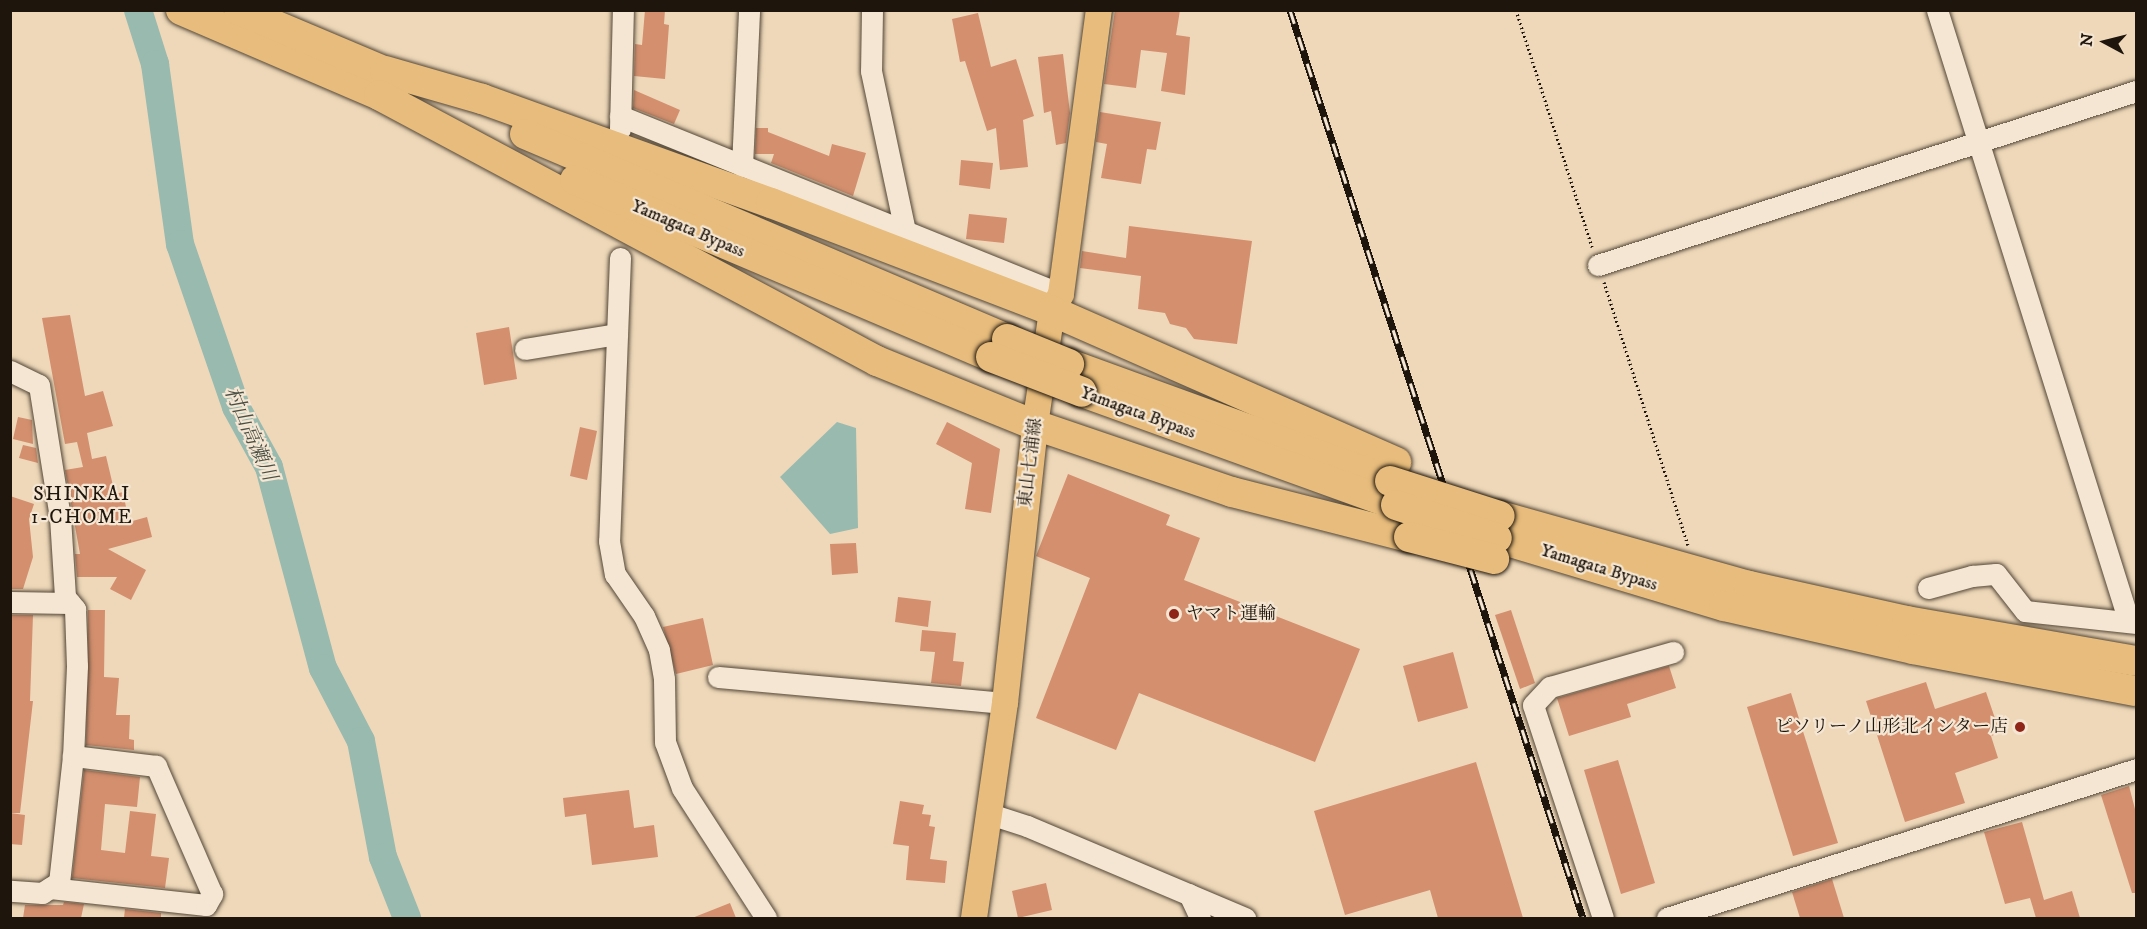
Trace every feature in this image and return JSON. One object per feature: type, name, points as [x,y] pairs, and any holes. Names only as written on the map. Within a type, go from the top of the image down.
[{"type":"highway","name":"Yamagata Bypass","points":[[181,10],[247,22],[382,83],[619,177],[999,348],[1082,392],[1394,483]]},
{"type":"highway","points":[[382,83],[482,99],[1057,303],[1394,483],[1498,528]]},
{"type":"highway","points":[[382,83],[829,338],[1035,425],[1232,492],[1409,537],[1498,528]]},
{"type":"highway","name":"Yamagata Bypass","points":[[999,348],[1069,364],[1394,483],[1498,528],[1724,606],[1913,649],[2136,691]]},
{"type":"highway","name":"Yamagata Bypass","points":[[1498,528],[1907,621],[2136,661]]},
{"type":"highway","points":[[1907,621],[2004,628],[2134,631]]},
{"type":"main road","name":"東山七浦線","points":[[974,918],[1005,703],[1035,425],[1057,303],[1099,10]]},
{"type":"street","points":[[623,10],[620,125],[742,166],[905,231],[1057,303]]},
{"type":"street","points":[[742,166],[749,10]]},
{"type":"street","points":[[872,10],[871,71],[905,231]]},
{"type":"street","points":[[1928,588],[1972,576],[1996,574],[2025,611],[2134,631],[1937,10]]},
{"type":"street","points":[[1598,266],[1980,144],[2136,91]]},
{"type":"street","points":[[620,258],[609,541],[615,574],[644,616],[658,650],[664,679],[665,742],[682,788],[766,918]]},
{"type":"street","points":[[525,349],[618,334]]},
{"type":"street","points":[[10,372],[39,385],[60,517],[65,597],[75,609],[77,666],[73,756],[59,882],[42,893],[10,891]]},
{"type":"street","points":[[10,602],[70,603]]},
{"type":"street","points":[[1603,918],[1533,705],[1550,687],[1673,652]]},
{"type":"street","points":[[718,677],[1005,703]]},
{"type":"street","points":[[50,888],[206,905],[212,894],[156,766],[73,756]]},
{"type":"street","points":[[1667,918],[2136,769]]},
{"type":"street","points":[[990,814],[1189,894],[1207,911],[1245,918]]},
{"type":"water","points":[[837,422],[856,428],[858,528],[830,534],[780,477]]},
{"type":"building","points":[[645,10],[665,10],[664,24],[669,25],[665,79],[634,76],[635,44],[642,45]]},
{"type":"building","points":[[1115,10],[1180,10],[1176,35],[1190,37],[1185,95],[1161,91],[1167,53],[1141,50],[1136,88],[1104,84]]},
{"type":"building","points":[[978,13],[991,67],[1016,59],[1034,116],[1023,120],[1028,167],[1000,170],[996,128],[987,131],[965,61],[960,62],[952,19]]},
{"type":"building","points":[[1063,54],[1070,113],[1066,143],[1056,145],[1051,111],[1044,113],[1038,57]]},
{"type":"building","points":[[634,90],[680,110],[674,124],[633,108]]},
{"type":"building","points":[[1100,112],[1161,122],[1156,150],[1147,149],[1141,184],[1101,178],[1107,144],[1096,142]]},
{"type":"building","points":[[756,128],[768,128],[768,132],[829,156],[832,144],[866,153],[853,196],[771,163],[774,154],[755,154]]},
{"type":"building","points":[[961,160],[993,163],[990,189],[959,185]]},
{"type":"building","points":[[969,214],[1007,218],[1004,243],[966,239]]},
{"type":"building","points":[[1129,226],[1252,241],[1237,344],[1194,339],[1186,328],[1170,324],[1165,313],[1138,309],[1141,276],[1080,268],[1082,251],[1126,258]]},
{"type":"building","points":[[70,315],[85,396],[103,391],[113,426],[87,433],[92,459],[106,456],[115,494],[123,492],[129,522],[147,517],[152,537],[108,549],[146,570],[131,600],[110,589],[117,577],[77,577],[75,554],[80,554],[65,470],[83,467],[77,442],[65,444],[42,318]]},
{"type":"building","points":[[509,327],[517,379],[484,385],[476,333]]},
{"type":"building","points":[[18,417],[32,420],[33,444],[13,439]]},
{"type":"building","points":[[947,422],[1000,449],[991,513],[965,509],[972,463],[936,444]]},
{"type":"building","points":[[580,427],[597,431],[587,480],[570,476]]},
{"type":"building","points":[[23,445],[36,448],[38,463],[19,458]]},
{"type":"building","name":"ヤマト運輸","points":[[1068,474],[1170,515],[1166,525],[1200,538],[1184,580],[1360,649],[1315,762],[1139,693],[1116,750],[1036,718],[1090,578],[1036,556]]},
{"type":"building","points":[[10,496],[34,504],[29,519],[33,557],[23,589],[10,589]]},
{"type":"building","points":[[856,543],[858,573],[832,575],[830,544]]},
{"type":"building","points":[[898,597],[931,601],[928,627],[895,622]]},
{"type":"building","points":[[88,610],[105,610],[104,677],[119,678],[116,715],[130,715],[129,739],[134,740],[134,750],[86,745]]},
{"type":"building","points":[[1511,610],[1535,683],[1520,689],[1495,615]]},
{"type":"building","points":[[10,615],[33,615],[30,701],[33,701],[20,813],[10,813]]},
{"type":"building","points":[[703,618],[713,665],[676,674],[663,627]]},
{"type":"building","points":[[922,630],[956,633],[953,661],[964,662],[961,686],[931,683],[935,652],[920,651]]},
{"type":"building","points":[[1453,652],[1468,708],[1418,722],[1403,666]]},
{"type":"building","points":[[1669,666],[1676,688],[1627,704],[1631,717],[1569,736],[1557,698]]},
{"type":"building","points":[[1926,682],[1935,709],[1986,692],[2000,733],[1991,736],[1998,758],[1955,773],[1965,803],[1905,822],[1866,701]]},
{"type":"building","points":[[1791,693],[1838,843],[1793,856],[1747,707]]},
{"type":"building","points":[[1618,760],[1655,883],[1621,894],[1584,770]]},
{"type":"building","points":[[1476,762],[1523,918],[1438,918],[1430,890],[1345,915],[1314,811]]},
{"type":"building","points":[[84,770],[140,777],[137,807],[105,804],[101,850],[125,853],[130,811],[156,814],[151,856],[169,858],[165,888],[72,878]]},
{"type":"building","points":[[2129,786],[2136,813],[2136,893],[2132,893],[2101,795]]},
{"type":"building","points":[[629,790],[634,828],[654,825],[658,857],[592,865],[586,814],[565,817],[563,798]]},
{"type":"building","points":[[900,801],[924,805],[922,814],[931,815],[929,826],[935,827],[930,859],[947,861],[945,883],[906,880],[909,846],[893,844]]},
{"type":"building","points":[[10,813],[25,815],[22,845],[10,844]]},
{"type":"building","points":[[2022,822],[2044,900],[2072,891],[2080,918],[2036,918],[2030,898],[2005,904],[1984,832]]},
{"type":"building","points":[[1832,879],[1844,918],[1800,918],[1792,892]]},
{"type":"building","points":[[1046,883],[1052,910],[1018,918],[1012,891]]},
{"type":"building","points":[[64,902],[84,904],[81,918],[23,918],[25,905],[63,905]]},
{"type":"building","points":[[730,903],[736,918],[692,918]]},
{"type":"building","points":[[125,909],[161,913],[161,918],[124,918]]},
{"type":"waterway","name":"村山高瀬川","points":[[138,10],[155,64],[180,244],[236,407],[269,467],[323,668],[361,741],[383,857],[407,918]]},
{"type":"railway","points":[[1290,10],[1583,918]]},
{"type":"place","name":"ヤマト運輸","points":[[1174,614]]},
{"type":"place","name":"ピソリーノ山形北インター店","points":[[2020,727]]},
{"type":"district","name":"SHINKAI 1-CHOME","points":[[82,506]]}]
